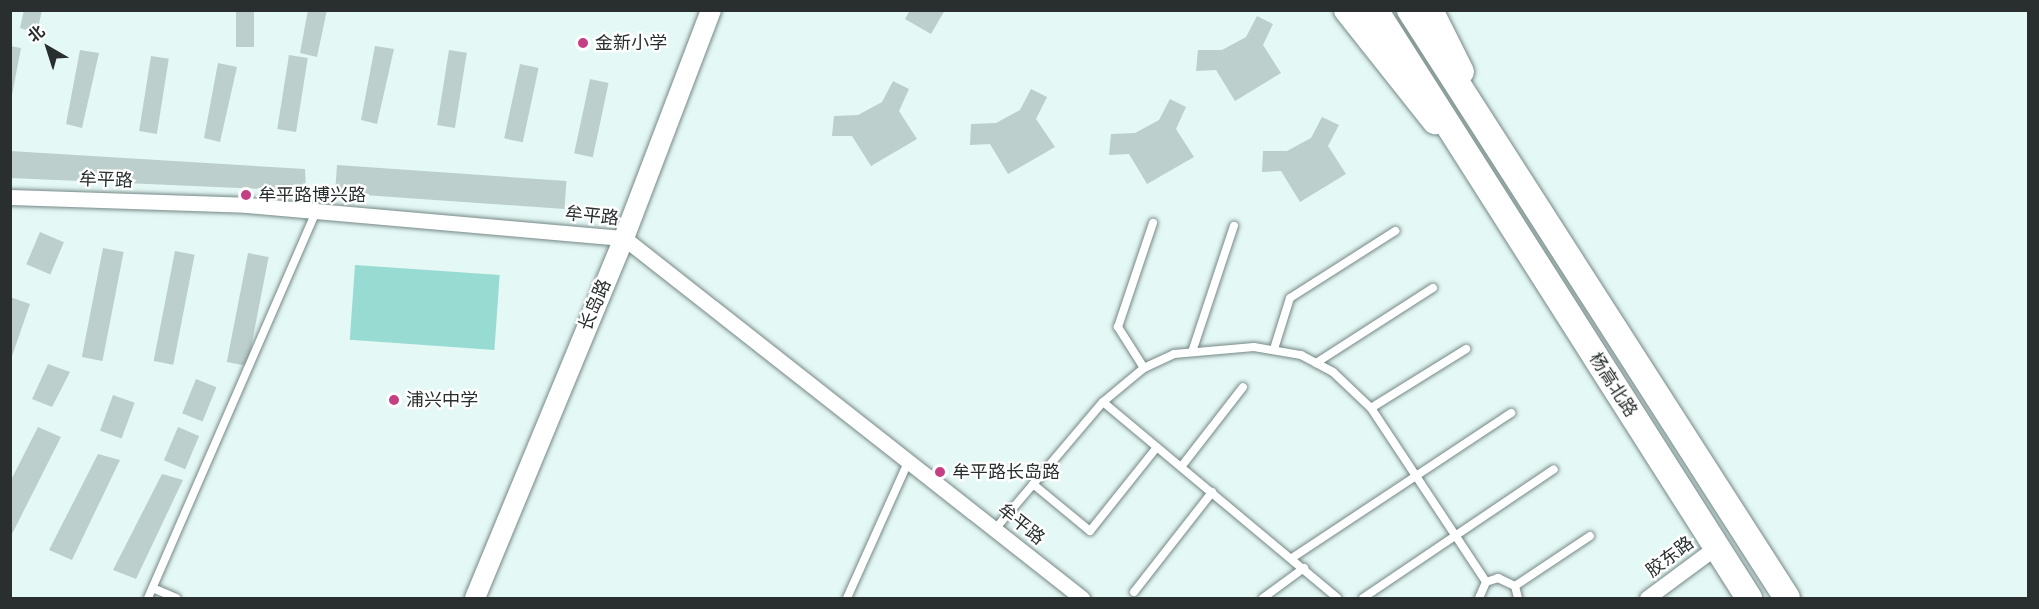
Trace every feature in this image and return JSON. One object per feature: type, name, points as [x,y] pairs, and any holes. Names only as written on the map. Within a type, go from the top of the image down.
[{"type":"main road","name":"杨高北路","points":[[1347,10],[1476,172]]},
{"type":"main road","name":"杨高北路","points":[[1376,10],[1476,172],[1749,598]]},
{"type":"main road","name":"杨高北路","points":[[1410,10],[1787,598]]},
{"type":"main road","name":"杨高北路","points":[[1430,10],[1503,156]]},
{"type":"main road","name":"杨高北路","points":[[1743,529],[1797,598]]},
{"type":"street","name":"长岛路","points":[[475,598],[624,238],[711,10]]},
{"type":"street","name":"牟平路","points":[[10,197],[246,204],[624,238],[909,459],[1082,598]]},
{"type":"street","name":"胶东路","points":[[1647,598],[1716,547]]},
{"type":"lane","points":[[148,598],[155,589],[316,211]]},
{"type":"lane","points":[[1144,368],[1118,327],[1153,223]]},
{"type":"lane","points":[[1192,352],[1234,226]]},
{"type":"lane","points":[[1274,349],[1290,298],[1395,231]]},
{"type":"lane","points":[[1316,363],[1433,288]]},
{"type":"lane","points":[[996,528],[1103,402],[1144,368],[1174,354],[1274,349],[1316,363],[1341,379],[1371,408],[1486,582]]},
{"type":"lane","points":[[1371,408],[1466,349]]},
{"type":"lane","points":[[1181,467],[1243,387]]},
{"type":"lane","points":[[1103,402],[1304,568],[1336,598]]},
{"type":"lane","points":[[1292,558],[1511,413]]},
{"type":"lane","points":[[1033,484],[1089,531],[1157,447]]},
{"type":"lane","points":[[847,598],[909,459]]},
{"type":"lane","points":[[1363,598],[1554,469]]},
{"type":"lane","points":[[1134,592],[1212,492]]},
{"type":"lane","points":[[1515,586],[1590,536]]},
{"type":"lane","points":[[1263,598],[1304,568]]},
{"type":"lane","points":[[1486,582],[1505,579],[1515,586],[1518,598]]},
{"type":"lane","points":[[1479,598],[1486,582]]},
{"type":"lane","points":[[155,589],[176,598]]},
{"type":"shaded area","points":[[355,265],[500,275],[494,350],[350,340]]},
{"type":"building","points":[[24,10],[42,10],[37,33],[20,28]]},
{"type":"building","points":[[236,10],[254,10],[254,47],[236,47]]},
{"type":"building","points":[[308,10],[327,10],[317,57],[300,53]]},
{"type":"building","points":[[910,10],[945,10],[931,34],[905,19]]},
{"type":"building","points":[[1257,16],[1273,24],[1263,45],[1281,73],[1235,101],[1216,70],[1196,71],[1198,50],[1222,50],[1246,37]]},
{"type":"building","points":[[10,46],[21,48],[12,95],[10,95]]},
{"type":"building","points":[[375,46],[394,49],[377,124],[361,120]]},
{"type":"building","points":[[80,50],[99,53],[82,128],[66,124]]},
{"type":"building","points":[[449,50],[467,53],[455,128],[437,125]]},
{"type":"building","points":[[289,55],[308,58],[296,132],[277,129]]},
{"type":"building","points":[[151,56],[169,59],[157,134],[139,131]]},
{"type":"building","points":[[218,63],[237,67],[220,142],[204,138]]},
{"type":"building","points":[[520,64],[539,68],[523,142],[504,138]]},
{"type":"building","points":[[590,79],[609,83],[593,157],[574,153]]},
{"type":"building","points":[[893,81],[909,89],[899,111],[917,139],[871,166],[852,136],[832,136],[834,116],[858,115],[882,102]]},
{"type":"building","points":[[1031,89],[1047,97],[1036,119],[1055,147],[1008,174],[990,144],[970,145],[971,124],[996,123],[1020,110]]},
{"type":"building","points":[[1170,99],[1186,107],[1176,129],[1194,157],[1147,184],[1129,154],[1109,155],[1111,134],[1135,133],[1159,120]]},
{"type":"building","points":[[1322,117],[1339,125],[1328,146],[1346,174],[1300,202],[1281,171],[1262,172],[1263,151],[1287,151],[1311,138]]},
{"type":"building","points":[[10,151],[305,169],[306,191],[10,178]]},
{"type":"building","points":[[337,165],[566,181],[564,209],[335,193]]},
{"type":"building","points":[[40,232],[64,242],[50,274],[26,264]]},
{"type":"building","points":[[103,248],[124,252],[102,361],[82,357]]},
{"type":"building","points":[[175,251],[195,255],[173,365],[154,361]]},
{"type":"building","points":[[248,253],[269,257],[247,366],[227,362]]},
{"type":"building","points":[[10,297],[30,304],[11,359],[10,359]]},
{"type":"building","points":[[48,364],[70,372],[52,407],[32,399]]},
{"type":"building","points":[[196,379],[216,387],[203,422],[182,413]]},
{"type":"building","points":[[113,395],[135,403],[122,439],[100,431]]},
{"type":"building","points":[[38,427],[61,437],[10,538],[10,482]]},
{"type":"building","points":[[178,427],[199,436],[185,469],[164,460]]},
{"type":"building","points":[[98,454],[120,460],[72,560],[49,550]]},
{"type":"building","points":[[162,474],[183,480],[136,579],[113,570]]},
{"type":"place","name":"金新小学","points":[[583,43]]},
{"type":"place","name":"牟平路博兴路","points":[[246,195]]},
{"type":"place","name":"浦兴中学","points":[[394,400]]},
{"type":"place","name":"牟平路长岛路","points":[[940,472]]}]
